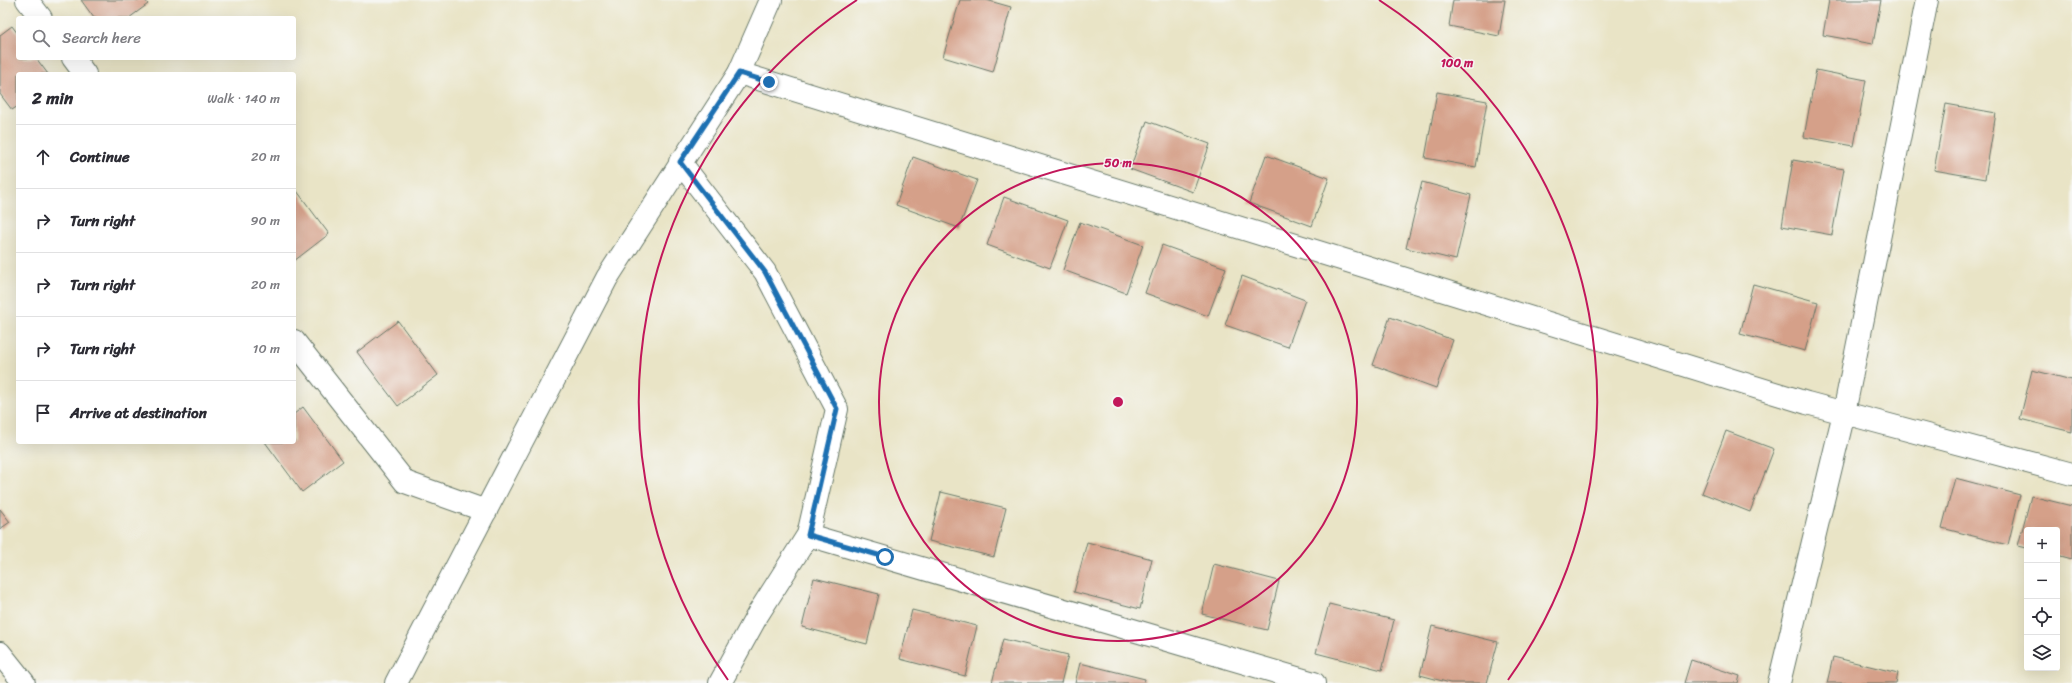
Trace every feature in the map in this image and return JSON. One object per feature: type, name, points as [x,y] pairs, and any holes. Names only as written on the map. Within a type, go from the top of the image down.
[{"type":"street","points":[[27,0],[39,16]]},
{"type":"street","points":[[396,683],[608,278],[680,162],[739,73],[771,0]]},
{"type":"street","points":[[1779,683],[1844,413],[1926,0]]},
{"type":"street","points":[[74,60],[84,72]]},
{"type":"street","points":[[739,73],[1792,399],[2072,474]]},
{"type":"street","points":[[680,162],[765,272],[837,409],[808,535],[758,614],[720,683]]},
{"type":"street","points":[[296,344],[405,482],[486,512]]},
{"type":"street","points":[[808,535],[1314,683]]},
{"type":"street","points":[[0,653],[24,683]]},
{"type":"building","points":[[81,0],[145,0],[148,4],[132,16],[93,16]]},
{"type":"building","points":[[960,0],[986,0],[1011,7],[993,72],[943,57]]},
{"type":"building","points":[[1453,0],[1505,0],[1499,36],[1449,26]]},
{"type":"building","points":[[1829,0],[1881,0],[1873,44],[1823,35]]},
{"type":"building","points":[[12,26],[16,31],[16,60],[38,60],[46,72],[16,72],[16,107],[12,110],[0,94],[0,35]]},
{"type":"building","points":[[1816,70],[1866,80],[1854,146],[1804,137]]},
{"type":"building","points":[[1437,92],[1487,101],[1476,167],[1425,158]]},
{"type":"building","points":[[1946,104],[1996,113],[1985,179],[1934,170]]},
{"type":"building","points":[[1147,121],[1210,144],[1193,192],[1130,169]]},
{"type":"building","points":[[1266,155],[1329,178],[1312,226],[1249,203]]},
{"type":"building","points":[[913,157],[977,180],[959,228],[896,205]]},
{"type":"building","points":[[1793,160],[1844,169],[1832,235],[1782,226]]},
{"type":"building","points":[[1422,182],[1471,195],[1456,260],[1406,248]]},
{"type":"building","points":[[296,190],[329,234],[296,259]]},
{"type":"building","points":[[1004,197],[1068,220],[1050,268],[987,245]]},
{"type":"building","points":[[1080,222],[1143,245],[1126,293],[1063,270]]},
{"type":"building","points":[[1162,245],[1226,268],[1208,316],[1145,293]]},
{"type":"building","points":[[1242,276],[1305,300],[1288,347],[1225,325]]},
{"type":"building","points":[[1753,284],[1818,302],[1805,351],[1740,334]]},
{"type":"building","points":[[1390,317],[1453,340],[1436,388],[1373,365]]},
{"type":"building","points":[[398,321],[438,375],[398,406],[357,352]]},
{"type":"building","points":[[2032,370],[2072,380],[2072,432],[2020,419]]},
{"type":"building","points":[[303,407],[343,461],[302,492],[266,444],[296,444],[296,412]]},
{"type":"building","points":[[1726,431],[1774,449],[1750,512],[1702,493]]},
{"type":"building","points":[[1955,478],[2020,495],[2008,545],[1942,528]]},
{"type":"building","points":[[941,492],[1006,508],[994,557],[929,541]]},
{"type":"building","points":[[2031,496],[2072,506],[2072,559],[2060,556],[2060,527],[2024,527],[2024,547],[2018,546]]},
{"type":"building","points":[[0,509],[10,522],[0,529]]},
{"type":"building","points":[[1087,542],[1152,559],[1140,609],[1074,592]]},
{"type":"building","points":[[1214,564],[1279,581],[1267,630],[1202,614]]},
{"type":"building","points":[[814,578],[879,594],[867,644],[802,627]]},
{"type":"building","points":[[1329,604],[1394,620],[1382,670],[1316,653]]},
{"type":"building","points":[[912,610],[977,626],[965,676],[900,659]]},
{"type":"building","points":[[1432,626],[1498,642],[1487,683],[1450,683],[1420,675]]},
{"type":"building","points":[[1003,639],[1068,655],[1061,683],[992,683]]},
{"type":"building","points":[[1833,657],[1898,673],[1896,683],[1827,683]]},
{"type":"building","points":[[1691,660],[1740,676],[1738,683],[1684,683]]},
{"type":"building","points":[[1080,663],[1145,679],[1144,683],[1075,683]]},
{"type":"route","points":[[769,82],[739,73],[680,162],[765,272],[837,409],[808,535],[885,557]]}]
